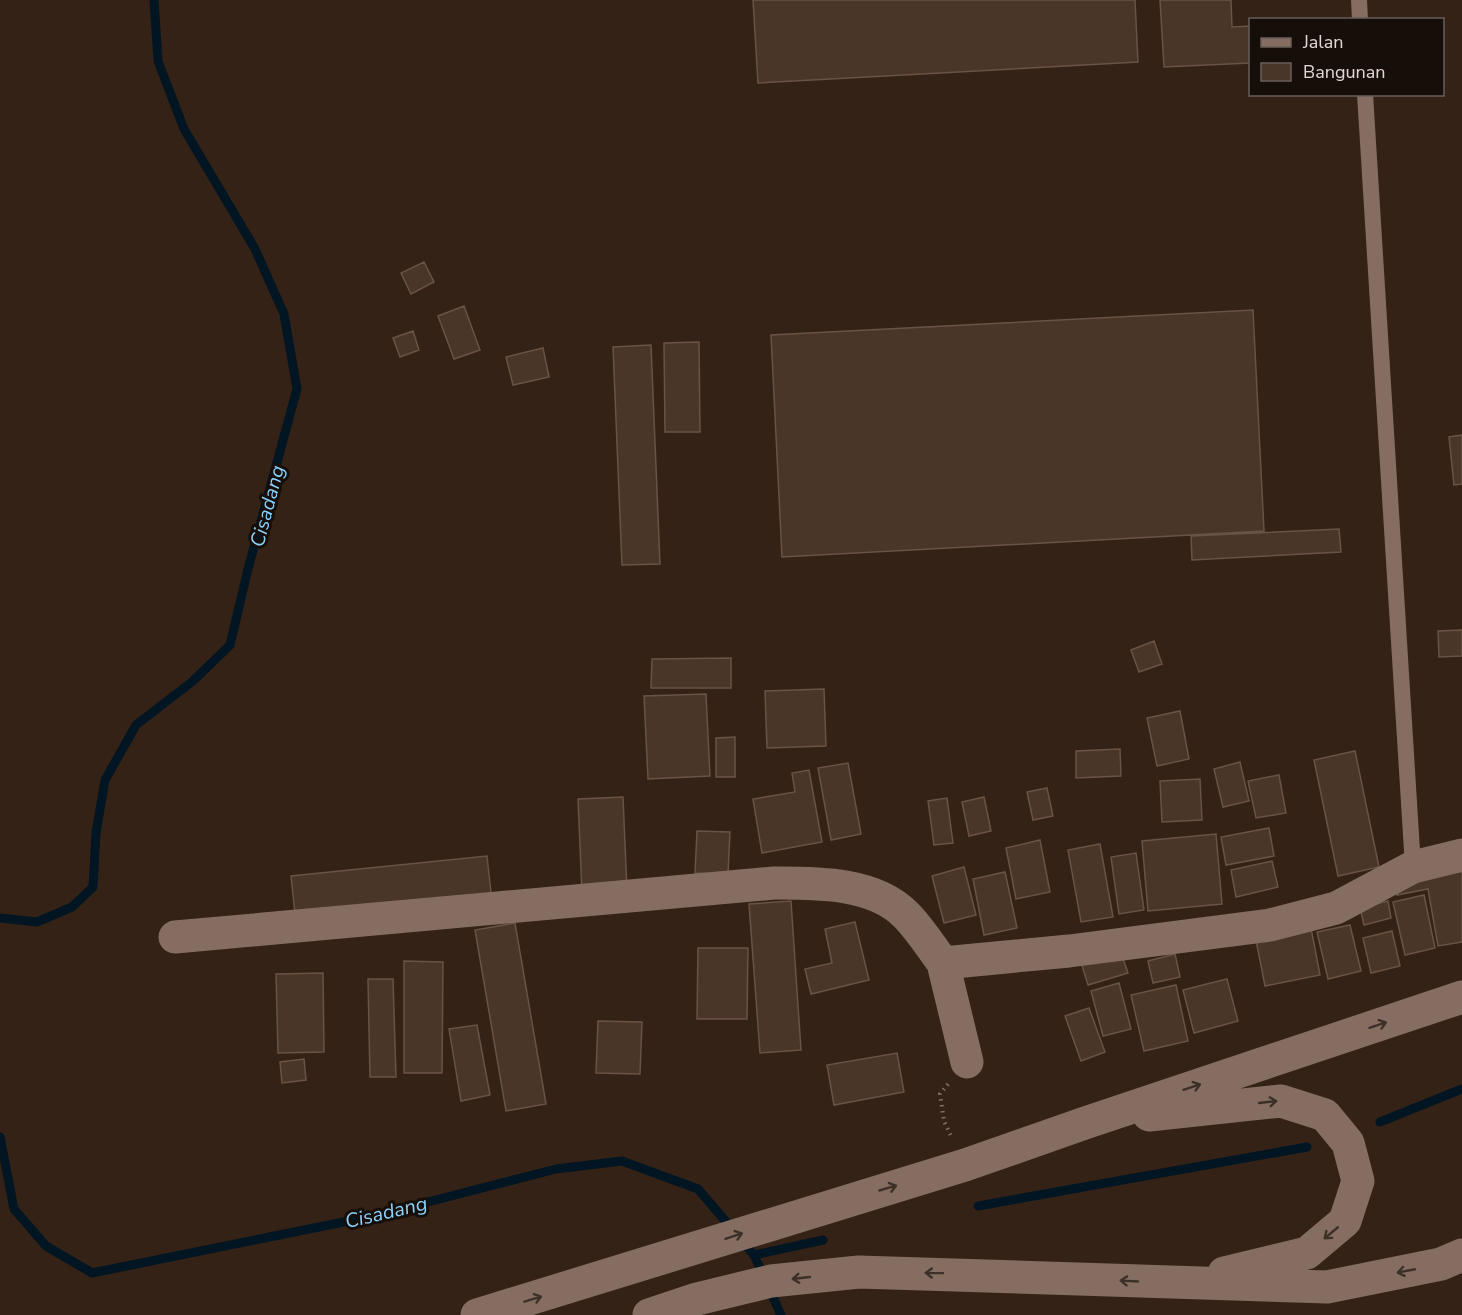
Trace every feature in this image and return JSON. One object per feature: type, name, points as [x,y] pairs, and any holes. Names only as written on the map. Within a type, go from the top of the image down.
[{"type":"main road","points":[[943,963],[1069,951],[1270,925],[1336,908],[1413,867],[1462,855]]},
{"type":"main road","points":[[175,937],[774,883],[825,882],[870,893],[904,913],[943,963],[967,1062]]},
{"type":"main road","points":[[477,1315],[965,1165],[1085,1122],[1462,998]]},
{"type":"main road","points":[[1085,1122],[1281,1101],[1325,1115],[1348,1143],[1358,1181],[1346,1221],[1307,1253],[1179,1284]]},
{"type":"main road","points":[[649,1315],[697,1299],[771,1281],[859,1272],[1328,1287],[1441,1264],[1462,1256]]},
{"type":"lane","points":[[1359,0],[1360,18]]},
{"type":"lane","points":[[1365,96],[1413,867]]},
{"type":"path","points":[[965,1165],[944,1121],[940,1094],[967,1062]]},
{"type":"building","points":[[753,0],[1135,0],[1138,62],[758,83]]},
{"type":"building","points":[[1160,0],[1231,0],[1232,27],[1249,26],[1249,63],[1164,67]]},
{"type":"building","points":[[424,262],[434,282],[411,294],[401,273]]},
{"type":"building","points":[[464,306],[480,350],[454,359],[438,316]]},
{"type":"building","points":[[1253,310],[1264,531],[782,557],[771,335]]},
{"type":"building","points":[[413,331],[419,350],[400,357],[393,338]]},
{"type":"building","points":[[699,342],[700,432],[665,432],[664,343]]},
{"type":"building","points":[[651,345],[660,564],[622,565],[613,347]]},
{"type":"building","points":[[543,348],[549,377],[513,385],[506,357]]},
{"type":"building","points":[[1462,435],[1462,484],[1454,485],[1449,437]]},
{"type":"building","points":[[1339,529],[1341,552],[1192,560],[1191,536]]},
{"type":"building","points":[[1462,630],[1462,656],[1439,657],[1438,631]]},
{"type":"building","points":[[1154,641],[1162,664],[1139,672],[1131,650]]},
{"type":"building","points":[[731,658],[731,688],[651,688],[652,659]]},
{"type":"building","points":[[824,689],[826,746],[767,748],[765,691]]},
{"type":"building","points":[[706,694],[710,776],[648,779],[644,696]]},
{"type":"building","points":[[1180,711],[1189,759],[1157,766],[1147,718]]},
{"type":"building","points":[[735,737],[735,777],[716,777],[716,738]]},
{"type":"building","points":[[1120,749],[1121,776],[1076,778],[1076,751]]},
{"type":"building","points":[[1355,751],[1379,867],[1338,876],[1314,760]]},
{"type":"building","points":[[1240,762],[1249,801],[1223,807],[1214,769]]},
{"type":"building","points":[[848,763],[861,834],[831,840],[818,768]]},
{"type":"building","points":[[809,770],[822,842],[762,853],[753,799],[795,792],[792,773]]},
{"type":"building","points":[[1279,775],[1286,813],[1256,818],[1248,781]]},
{"type":"building","points":[[1200,779],[1202,820],[1162,822],[1160,781]]},
{"type":"building","points":[[1047,788],[1053,816],[1033,820],[1027,792]]},
{"type":"building","points":[[623,797],[627,891],[582,893],[578,799]]},
{"type":"building","points":[[984,797],[991,831],[969,836],[962,802]]},
{"type":"building","points":[[947,798],[953,843],[934,845],[928,801]]},
{"type":"building","points":[[1269,828],[1274,856],[1226,865],[1221,837]]},
{"type":"building","points":[[697,831],[730,832],[728,874],[695,873]]},
{"type":"building","points":[[1216,834],[1222,904],[1148,911],[1142,841]]},
{"type":"building","points":[[1040,840],[1050,892],[1016,899],[1006,848]]},
{"type":"building","points":[[1100,844],[1113,917],[1081,922],[1068,850]]},
{"type":"building","points":[[1136,853],[1144,910],[1119,914],[1111,857]]},
{"type":"building","points":[[487,856],[492,902],[296,923],[291,876]]},
{"type":"building","points":[[1272,861],[1278,887],[1236,897],[1231,870]]},
{"type":"building","points":[[964,867],[976,915],[944,923],[932,876]]},
{"type":"building","points":[[1462,868],[1462,942],[1438,946],[1428,889],[1397,895],[1394,880]]},
{"type":"building","points":[[1005,872],[1017,928],[984,935],[973,879]]},
{"type":"building","points":[[1424,895],[1435,948],[1405,955],[1393,902]]},
{"type":"building","points":[[791,901],[801,1050],[760,1053],[749,904]]},
{"type":"building","points":[[1388,901],[1391,918],[1364,925],[1360,908]]},
{"type":"building","points":[[855,922],[869,980],[811,994],[805,969],[832,963],[825,929]]},
{"type":"building","points":[[515,923],[546,1104],[506,1111],[475,930]]},
{"type":"building","points":[[1350,925],[1361,971],[1328,979],[1317,932]]},
{"type":"building","points":[[1311,928],[1320,975],[1265,986],[1256,940]]},
{"type":"building","points":[[1392,931],[1400,966],[1371,973],[1363,938]]},
{"type":"building","points":[[698,948],[748,948],[747,1019],[697,1019]]},
{"type":"building","points":[[1120,950],[1128,973],[1088,985],[1081,962]]},
{"type":"building","points":[[1175,954],[1180,977],[1153,983],[1148,961]]},
{"type":"building","points":[[404,961],[443,962],[442,1073],[404,1073]]},
{"type":"building","points":[[323,973],[324,1052],[278,1053],[276,974]]},
{"type":"building","points":[[368,979],[393,979],[396,1077],[370,1077]]},
{"type":"building","points":[[1227,979],[1238,1021],[1194,1033],[1183,990]]},
{"type":"building","points":[[1119,983],[1131,1029],[1103,1036],[1091,991]]},
{"type":"building","points":[[1176,985],[1188,1041],[1144,1051],[1131,995]]},
{"type":"building","points":[[1089,1008],[1105,1052],[1081,1061],[1065,1016]]},
{"type":"building","points":[[598,1021],[642,1022],[640,1074],[596,1073]]},
{"type":"building","points":[[477,1025],[490,1095],[461,1101],[449,1029]]},
{"type":"building","points":[[897,1053],[904,1092],[834,1105],[827,1065]]},
{"type":"building","points":[[304,1059],[306,1080],[282,1083],[280,1062]]},
{"type":"waterway","name":"Cisadang","points":[[0,918],[37,922],[72,907],[93,887],[96,833],[105,780],[136,725],[193,681],[230,645],[248,569],[297,389],[284,314],[255,249],[184,129],[158,61],[154,0]]},
{"type":"waterway","points":[[1380,1122],[1462,1089]]},
{"type":"waterway","name":"Cisadang","points":[[0,1137],[14,1209],[46,1246],[92,1273],[373,1216],[556,1169],[622,1161],[698,1189],[733,1230]]},
{"type":"waterway","points":[[978,1206],[1307,1147]]},
{"type":"waterway","points":[[754,1255],[823,1240]]},
{"type":"waterway","name":"Cisadang","points":[[742,1241],[754,1255],[781,1315]]}]
